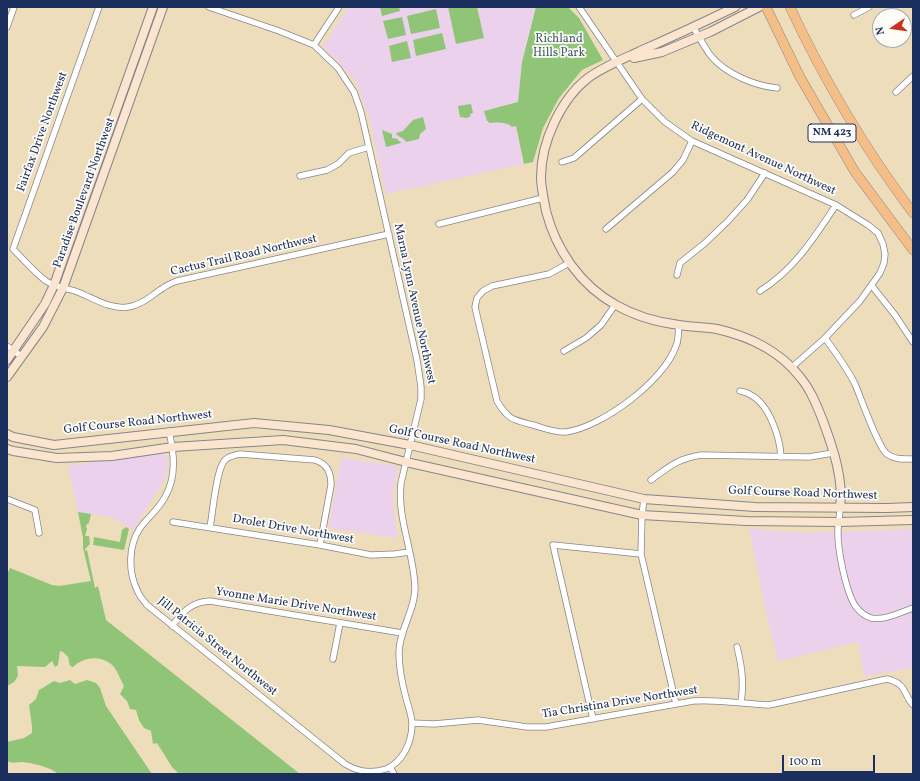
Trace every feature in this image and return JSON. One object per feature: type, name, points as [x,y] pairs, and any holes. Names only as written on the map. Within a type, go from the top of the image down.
[{"type":"main road","name":"Paradise Boulevard Northwest","points":[[7,360],[10,348],[45,304],[54,285],[142,33],[153,7]]},
{"type":"main road","name":"Paradise Boulevard Northwest","points":[[7,377],[43,327],[63,288],[107,167],[115,164],[110,156],[163,7]]},
{"type":"main road","points":[[735,7],[618,62],[588,78],[573,93],[558,114],[549,136],[542,159],[541,176],[543,198],[558,244],[569,263],[586,282],[615,305],[636,315],[656,321],[717,329],[757,342],[780,357],[800,376],[815,401],[828,435],[839,475],[842,499],[840,508]]},
{"type":"main road","points":[[618,62],[662,52],[721,27],[759,7]]},
{"type":"main road","name":"NM 423","points":[[766,7],[800,77],[855,172],[913,250]]},
{"type":"main road","name":"NM 423","points":[[790,7],[847,115],[913,214]]},
{"type":"main road","points":[[142,33],[140,57],[143,65]]},
{"type":"main road","points":[[105,142],[110,156]]},
{"type":"main road","points":[[94,172],[107,167]]},
{"type":"main road","points":[[79,214],[94,204]]},
{"type":"main road","name":"Golf Course Road Northwest","points":[[7,434],[13,437],[54,445],[169,431],[254,423],[329,430],[410,445],[644,499],[755,507],[887,508],[913,506]]},
{"type":"main road","name":"Golf Course Road Northwest","points":[[7,449],[13,452],[57,458],[112,456],[173,447],[283,440],[356,449],[406,462],[642,515],[746,521],[839,522],[913,520]]},
{"type":"street","points":[[7,27],[14,7]]},
{"type":"street","name":"Fairfax Drive Northwest","points":[[63,288],[47,282],[34,271],[14,249],[99,7]]},
{"type":"street","points":[[209,7],[314,44],[339,7]]},
{"type":"street","name":"Ridgemont Avenue Northwest","points":[[579,7],[642,99],[665,122],[692,141],[765,172],[836,205],[878,233],[883,244],[884,263],[872,286],[825,338],[791,368]]},
{"type":"street","points":[[854,15],[869,7]]},
{"type":"street","points":[[693,26],[711,55],[722,67],[763,86],[778,88]]},
{"type":"street","name":"Marna Lynn Avenue Northwest","points":[[314,44],[338,68],[354,92],[361,112],[417,360],[421,387],[421,399],[401,483],[400,496],[403,523],[414,573],[415,590],[412,607],[402,633],[399,647],[399,666],[412,723]]},
{"type":"street","points":[[896,92],[913,76]]},
{"type":"street","points":[[562,162],[574,158],[642,99]]},
{"type":"street","points":[[606,229],[673,172],[683,160],[692,141]]},
{"type":"street","points":[[300,176],[327,170],[338,164],[349,153],[369,147]]},
{"type":"street","points":[[677,275],[680,263],[705,243],[728,221],[750,196],[765,172]]},
{"type":"street","points":[[439,224],[543,198]]},
{"type":"street","points":[[760,292],[775,282],[810,244],[836,205]]},
{"type":"street","name":"Cactus Trail Road Northwest","points":[[63,288],[116,307],[128,307],[142,302],[165,286],[177,281],[388,234]]},
{"type":"street","points":[[569,263],[549,274],[492,286],[483,290],[477,298],[475,306],[497,401],[503,412],[511,419],[555,431],[565,432],[584,427],[602,419],[639,393],[655,378],[668,361],[676,347],[678,325]]},
{"type":"street","points":[[872,286],[895,315],[913,342]]},
{"type":"street","points":[[564,351],[586,338],[601,325],[615,305]]},
{"type":"street","points":[[825,338],[842,360],[854,383],[881,445],[887,454],[893,458],[913,459]]},
{"type":"street","points":[[10,348],[21,356]]},
{"type":"street","points":[[740,391],[749,394],[758,400],[768,413],[779,440],[781,457]]},
{"type":"street","name":"Jill Patricia Street Northwest","points":[[169,431],[173,447],[174,471],[171,484],[158,509],[140,528],[135,538],[130,561],[133,578],[138,593],[147,605],[172,626],[345,764],[354,770],[363,772],[382,770],[390,767]]},
{"type":"street","points":[[651,480],[674,463],[686,457],[701,455],[809,457],[833,453]]},
{"type":"street","points":[[210,527],[219,471],[226,459],[240,454],[315,460],[322,462],[328,469],[331,476],[331,485],[320,545]]},
{"type":"street","points":[[7,499],[34,510],[39,533]]},
{"type":"street","points":[[644,499],[641,554],[676,704]]},
{"type":"street","points":[[840,508],[839,543],[842,561],[851,599],[857,608],[863,614],[873,618],[884,617],[913,608]]},
{"type":"street","name":"Drolet Drive Northwest","points":[[173,522],[320,545],[370,555],[409,552]]},
{"type":"street","points":[[593,719],[553,545],[641,554]]},
{"type":"street","name":"Yvonne Marie Drive Northwest","points":[[172,626],[187,608],[202,602],[210,601],[402,633]]},
{"type":"street","points":[[334,659],[340,623]]},
{"type":"street","points":[[737,647],[743,676],[741,703]]},
{"type":"street","name":"Tia Christina Drive Northwest","points":[[412,723],[434,724],[478,720],[527,728],[546,727],[693,701],[709,700],[741,703],[782,703],[887,679],[896,681],[903,687],[913,705]]},
{"type":"street","points":[[394,774],[390,767],[408,748],[412,723]]},
{"type":"shaded area","points":[[349,7],[536,7],[522,62],[516,128],[524,164],[386,194],[370,120],[356,81],[323,46]]},
{"type":"shaded area","points":[[161,453],[167,458],[168,463],[166,477],[133,530],[111,517],[78,512],[68,466]]},
{"type":"shaded area","points":[[341,458],[398,466],[393,492],[394,514],[398,538],[329,528]]},
{"type":"shaded area","points":[[749,528],[798,533],[913,529],[913,668],[864,676],[858,642],[778,661],[766,613]]},
{"type":"green space","points":[[380,7],[399,7],[400,11],[382,16]]},
{"type":"green space","points":[[448,7],[477,7],[484,38],[456,44]]},
{"type":"green space","name":"Richland Hills Park","points":[[536,7],[568,7],[579,18],[603,60],[582,70],[559,98],[543,128],[533,162],[524,164],[516,126],[512,127],[507,124],[495,122],[489,123],[484,111],[518,102],[522,62]]},
{"type":"green space","points":[[436,9],[440,28],[411,34],[407,16]]},
{"type":"green space","points":[[402,17],[406,35],[388,39],[383,21]]},
{"type":"green space","points":[[442,33],[446,49],[416,56],[413,40]]},
{"type":"green space","points":[[407,41],[411,58],[392,62],[389,46]]},
{"type":"green space","points":[[471,104],[473,113],[470,114],[471,116],[467,118],[460,117],[458,106]]},
{"type":"green space","points":[[423,117],[426,129],[420,134],[419,139],[406,142],[397,135],[396,133],[403,131],[413,120]]},
{"type":"green space","points":[[382,130],[392,134],[392,138],[398,139],[401,143],[386,147]]},
{"type":"green space","points":[[78,512],[91,514],[89,523],[86,527],[87,529],[85,536],[89,536],[90,544],[85,551],[87,550],[95,588],[98,586],[106,620],[300,774],[179,774],[172,767],[157,743],[153,744],[151,731],[144,728],[139,720],[136,710],[130,709],[127,701],[120,694],[124,686],[115,669],[111,664],[102,659],[87,659],[73,667],[70,666],[68,657],[60,651],[58,665],[55,667],[52,661],[45,667],[17,666],[18,676],[14,682],[7,686],[7,574],[10,568],[52,585],[59,586],[91,581],[83,548],[83,538]]},
{"type":"green space","points":[[126,527],[129,529],[124,550],[93,545],[94,537],[120,542],[122,530]]},
{"type":"green space","points":[[70,680],[75,684],[87,680],[96,683],[100,688],[106,706],[152,774],[58,774],[51,769],[36,764],[22,762],[14,763],[7,761],[7,742],[24,738],[32,733],[29,705],[36,699],[39,690],[54,681],[60,683]]}]
